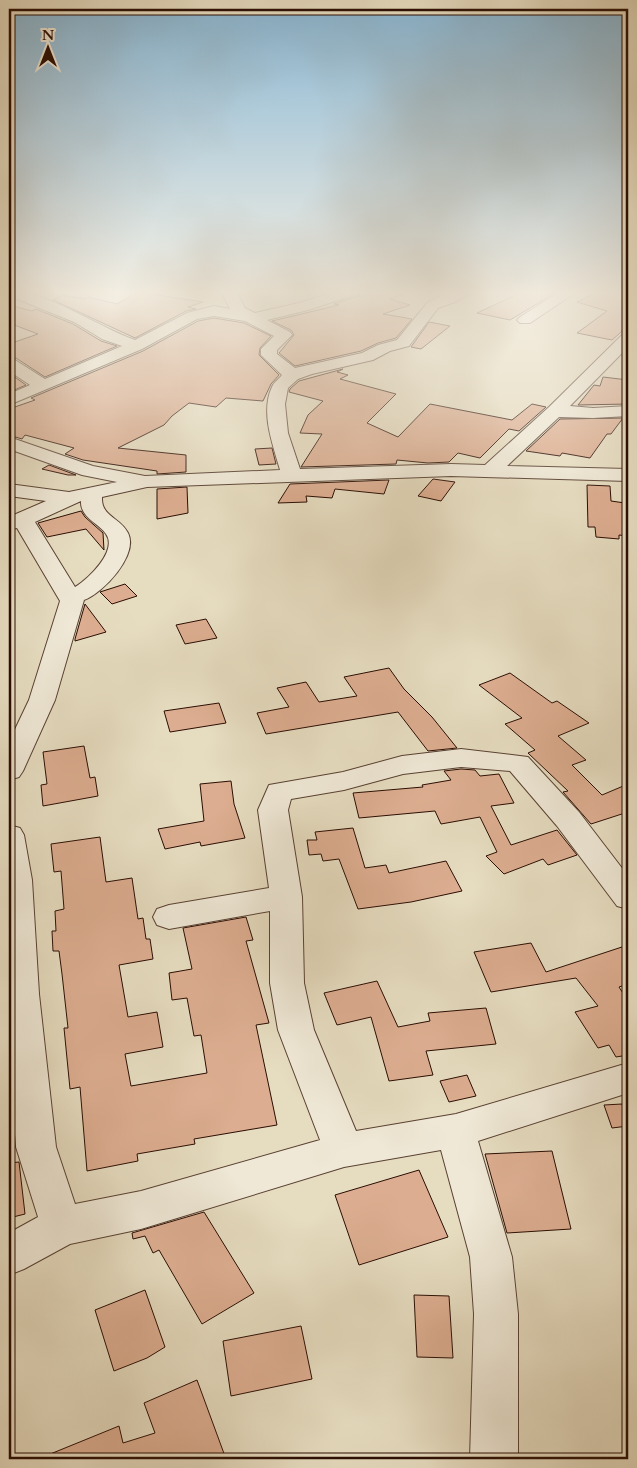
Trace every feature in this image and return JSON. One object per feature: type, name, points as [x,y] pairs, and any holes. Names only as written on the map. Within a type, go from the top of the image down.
[{"type":"street","points":[[9,400],[103,360]]},
{"type":"street","points":[[274,360],[292,376]]},
{"type":"street","points":[[292,476],[279,433],[276,404],[280,387],[292,376],[309,369],[330,366],[338,362],[352,360]]},
{"type":"street","points":[[491,470],[555,411],[606,360]]},
{"type":"street","points":[[9,364],[42,385]]},
{"type":"street","points":[[555,411],[593,414],[628,411]]},
{"type":"street","points":[[9,443],[89,470],[147,481]]},
{"type":"street","points":[[72,601],[16,522],[69,498],[147,481],[491,470],[628,475]]},
{"type":"street","points":[[9,490],[69,498]]},
{"type":"street","points":[[9,771],[42,700],[72,596],[86,592],[118,556],[122,542],[118,534],[91,509],[89,502],[92,494]]},
{"type":"street","points":[[344,1150],[296,1030],[287,983],[286,897],[273,810],[279,792],[344,781],[402,765],[462,758],[518,763],[568,819],[628,898]]},
{"type":"street","points":[[9,835],[16,880],[15,996],[36,1147],[62,1226]]},
{"type":"street","points":[[169,917],[286,897]]},
{"type":"street","points":[[9,1255],[62,1226],[141,1210],[344,1150],[456,1131],[628,1078]]},
{"type":"street","points":[[456,1131],[491,1257],[496,1314],[494,1459]]},
{"type":"building","points":[[18,360],[86,360],[45,377]]},
{"type":"building","points":[[123,360],[264,360],[279,375],[271,384],[263,401],[226,398],[216,407],[189,403],[164,425],[118,448],[186,455],[186,472],[157,474],[157,471],[83,460],[65,454],[74,448],[25,435],[22,439],[9,435],[9,409],[35,400],[31,398]]},
{"type":"building","points":[[287,360],[324,360],[295,366]]},
{"type":"building","points":[[343,369],[337,372],[348,375],[340,379],[396,394],[367,423],[398,437],[430,404],[512,420],[532,404],[546,407],[519,431],[509,429],[480,458],[458,453],[449,462],[428,463],[397,460],[396,464],[301,467],[322,434],[300,433],[308,415],[323,401],[289,392],[290,389],[299,381]]},
{"type":"building","points":[[9,373],[26,385],[12,391],[9,390]]},
{"type":"building","points":[[603,377],[628,380],[628,404],[578,405],[594,385],[600,386]]},
{"type":"building","points":[[623,418],[611,434],[607,434],[590,458],[562,453],[560,456],[526,451],[560,419]]},
{"type":"building","points":[[272,448],[276,464],[259,465],[255,449]]},
{"type":"building","points":[[49,465],[76,475],[42,469]]},
{"type":"building","points":[[433,479],[455,482],[441,501],[418,496]]},
{"type":"building","points":[[389,480],[384,494],[335,489],[332,498],[306,496],[307,502],[278,503],[290,484]]},
{"type":"building","points":[[587,485],[610,486],[611,501],[625,503],[625,511],[628,511],[628,536],[619,535],[619,539],[596,537],[595,527],[588,527]]},
{"type":"building","points":[[187,487],[188,513],[157,519],[157,489]]},
{"type":"building","points":[[81,511],[103,533],[104,550],[86,529],[47,537],[38,523]]},
{"type":"building","points":[[125,584],[137,596],[112,604],[100,592]]},
{"type":"building","points":[[85,604],[106,632],[75,641],[75,639]]},
{"type":"building","points":[[206,619],[217,638],[185,644],[176,625]]},
{"type":"building","points":[[389,668],[404,689],[432,717],[457,748],[428,751],[398,712],[266,734],[257,713],[289,707],[277,688],[306,682],[319,702],[357,696],[344,677]]},
{"type":"building","points":[[510,673],[552,703],[557,701],[589,723],[558,736],[586,760],[572,765],[602,795],[628,784],[628,812],[591,824],[563,792],[568,791],[528,753],[535,750],[505,724],[522,718],[479,685]]},
{"type":"building","points":[[219,703],[226,723],[170,732],[164,711]]},
{"type":"building","points":[[84,746],[90,778],[95,777],[98,796],[43,806],[41,785],[47,784],[43,752]]},
{"type":"building","points":[[475,770],[480,776],[499,774],[514,803],[491,806],[511,845],[557,830],[577,855],[548,865],[543,859],[504,874],[486,856],[497,852],[480,817],[441,824],[435,811],[359,818],[353,793],[423,787],[422,785],[451,780],[444,771]]},
{"type":"building","points":[[231,781],[234,804],[245,838],[201,846],[200,842],[165,849],[158,829],[204,821],[200,784]]},
{"type":"building","points":[[353,828],[365,868],[386,865],[389,873],[446,861],[462,891],[411,902],[358,909],[339,859],[323,861],[321,854],[309,855],[307,840],[317,840],[315,832]]},
{"type":"building","points":[[100,837],[106,882],[132,878],[138,919],[143,918],[146,939],[150,939],[153,959],[119,965],[128,1017],[157,1012],[163,1047],[125,1054],[131,1086],[207,1073],[201,1035],[194,1036],[187,998],[172,1000],[169,973],[192,969],[183,928],[246,917],[253,940],[246,941],[269,1023],[256,1025],[277,1125],[194,1139],[195,1144],[137,1154],[138,1161],[87,1171],[80,1087],[70,1089],[64,1028],[68,1028],[59,951],[53,951],[52,931],[56,931],[55,911],[64,909],[61,871],[54,872],[51,844]]},
{"type":"building","points":[[531,943],[546,972],[628,945],[628,984],[619,987],[628,1001],[628,1055],[616,1057],[609,1045],[598,1048],[575,1012],[598,1006],[576,978],[491,992],[474,952]]},
{"type":"building","points":[[377,981],[398,1027],[430,1021],[428,1013],[486,1008],[496,1044],[426,1051],[433,1075],[389,1081],[371,1017],[337,1025],[324,993]]},
{"type":"building","points":[[467,1075],[476,1096],[449,1102],[440,1081]]},
{"type":"building","points":[[622,1104],[628,1126],[612,1128],[604,1105]]},
{"type":"building","points":[[552,1151],[571,1229],[507,1233],[485,1154]]},
{"type":"building","points":[[19,1162],[25,1214],[9,1218],[9,1163]]},
{"type":"building","points":[[419,1170],[448,1237],[359,1265],[335,1195]]},
{"type":"building","points":[[204,1212],[254,1293],[202,1324],[159,1250],[153,1253],[145,1236],[133,1239],[132,1233]]},
{"type":"building","points":[[145,1290],[165,1347],[147,1358],[114,1371],[95,1310]]},
{"type":"building","points":[[414,1295],[449,1296],[453,1358],[417,1357]]},
{"type":"building","points":[[301,1326],[312,1379],[231,1396],[223,1341]]},
{"type":"building","points":[[197,1380],[226,1459],[38,1459],[119,1426],[123,1443],[155,1433],[144,1403]]}]
